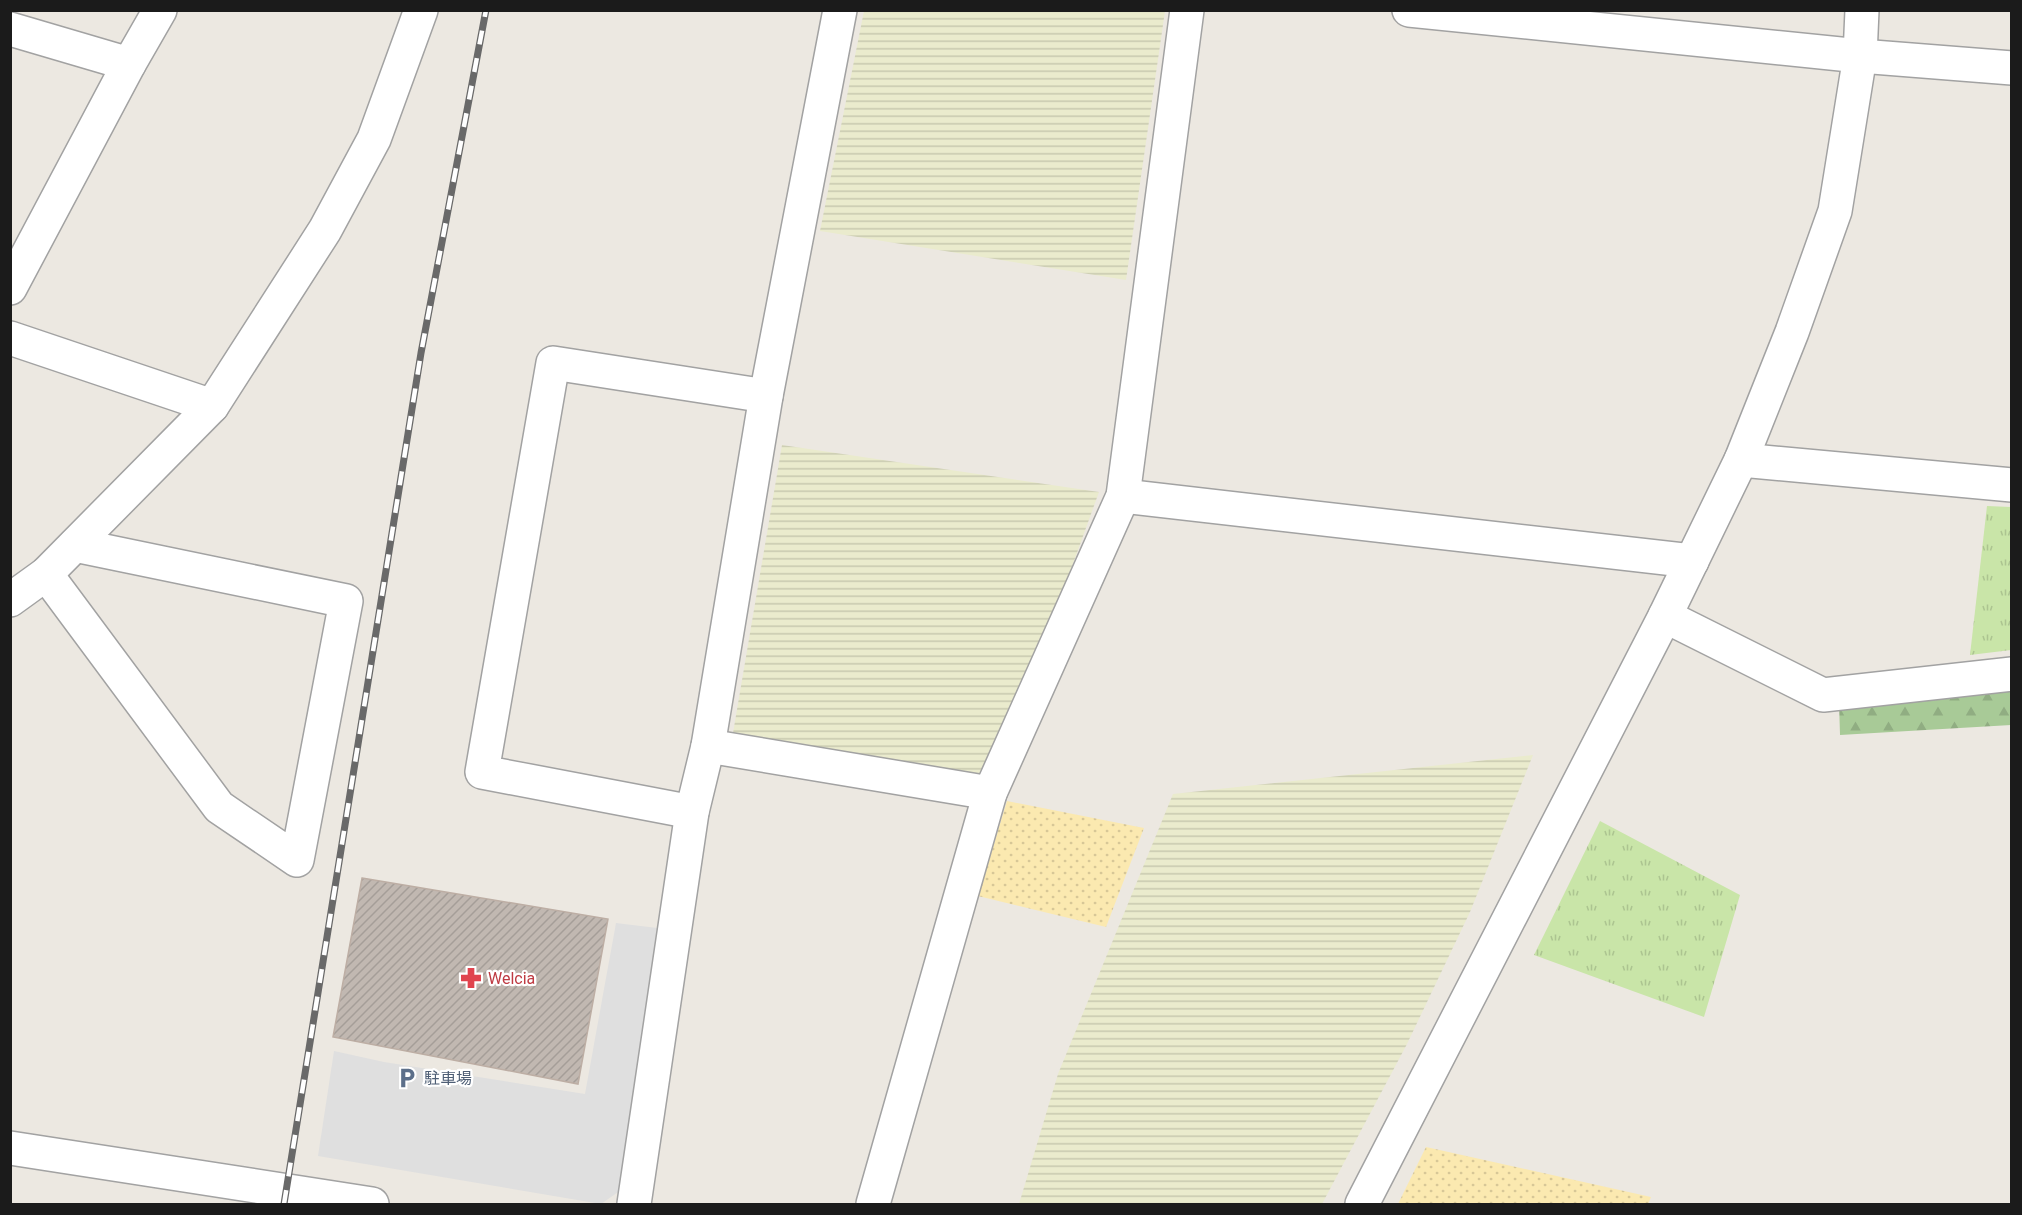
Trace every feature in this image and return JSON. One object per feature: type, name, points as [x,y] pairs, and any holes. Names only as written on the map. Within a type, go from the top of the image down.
[{"type":"street","points":[[10,288],[160,10]]},
{"type":"street","points":[[10,600],[46,574],[212,406],[325,230],[374,139],[421,10]]},
{"type":"street","points":[[634,1204],[692,812],[708,746],[766,396],[840,10]]},
{"type":"street","points":[[873,1204],[990,792],[1123,496],[1187,10]]},
{"type":"street","points":[[1409,10],[1860,56],[2012,68]]},
{"type":"street","points":[[1362,1204],[1665,615],[1741,460],[1792,332],[1835,211],[1860,56],[1862,10]]},
{"type":"street","points":[[10,29],[129,64]]},
{"type":"street","points":[[10,338],[212,406]]},
{"type":"street","points":[[692,812],[482,772],[550,375],[553,363],[766,396]]},
{"type":"street","points":[[1741,460],[2012,484]]},
{"type":"street","points":[[1123,496],[1692,561]]},
{"type":"street","points":[[46,574],[219,807],[297,860],[346,601],[75,545]]},
{"type":"street","points":[[1665,615],[1823,695],[2012,674]]},
{"type":"street","points":[[708,746],[990,792]]},
{"type":"street","points":[[11,1148],[372,1204]]},
{"type":"green space","points":[[864,11],[1165,11],[1126,280],[820,231]]},
{"type":"green space","points":[[782,445],[1099,492],[990,793],[733,733]]},
{"type":"green space","points":[[1987,506],[2011,507],[2011,650],[1970,655]]},
{"type":"green space","points":[[2011,687],[2011,725],[1840,735],[1839,703]]},
{"type":"green space","points":[[1533,755],[1470,912],[1407,1044],[1322,1204],[1019,1204],[1058,1074],[1173,794]]},
{"type":"green space","points":[[1600,821],[1740,895],[1704,1017],[1534,955]]},
{"type":"sand","points":[[1007,801],[1144,828],[1106,927],[978,896]]},
{"type":"sand","points":[[1426,1147],[1651,1197],[1648,1204],[1398,1204]]},
{"type":"shaded area","name":"駐車場","points":[[616,923],[657,928],[621,1190],[601,1204],[318,1156],[334,1051],[384,1062],[585,1094]]},
{"type":"building","name":"Welcia","points":[[362,878],[608,919],[578,1084],[333,1037]]},
{"type":"railway","points":[[284,1204],[421,353],[486,10]]},
{"type":"place","name":"Welcia","points":[[471,978]]},
{"type":"place","name":"駐車場","points":[[407,1078]]}]
